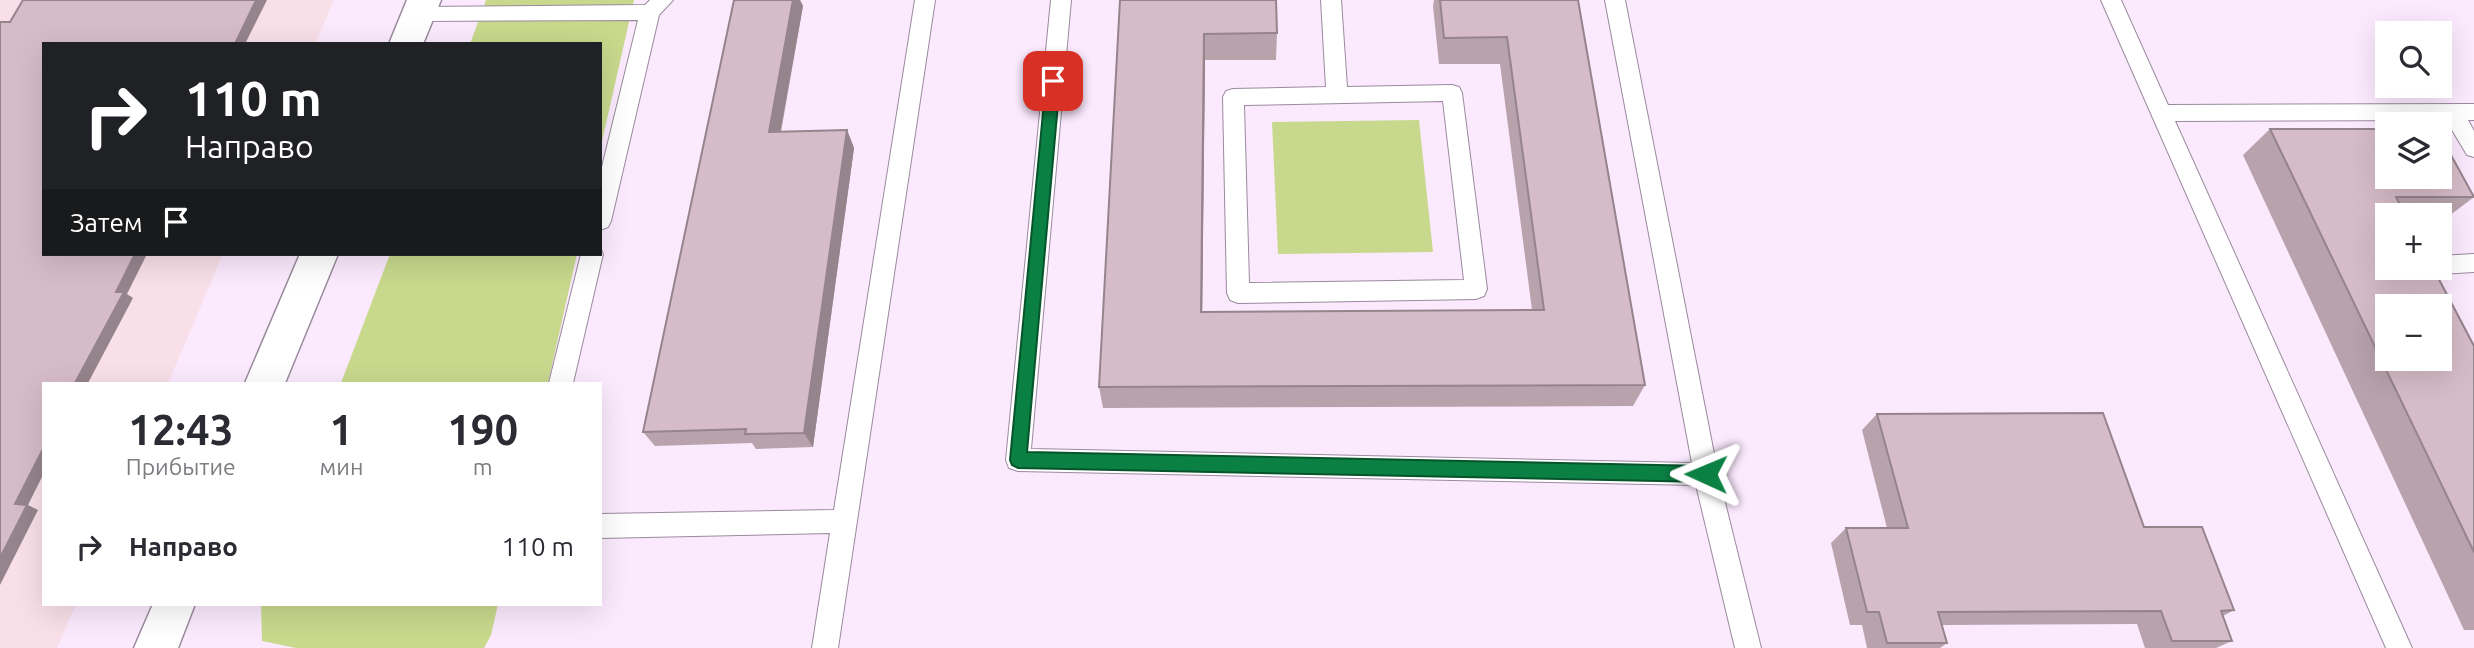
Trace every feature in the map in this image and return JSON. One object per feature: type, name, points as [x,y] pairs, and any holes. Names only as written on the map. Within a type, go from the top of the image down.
[{"type":"main road","points":[[265,382],[318,256]]},
{"type":"main road","points":[[156,648],[173,606]]},
{"type":"lane","points":[[825,648],[925,0]]},
{"type":"lane","points":[[1061,0],[1018,460],[1706,474]]},
{"type":"lane","points":[[1331,0],[1337,95]]},
{"type":"lane","points":[[1615,0],[1706,474],[1748,648]]},
{"type":"lane","points":[[2111,0],[2399,648]]},
{"type":"lane","points":[[416,19],[657,6],[602,213]]},
{"type":"lane","points":[[1452,93],[1476,289],[1238,293],[1233,97],[1337,95],[1452,93]]},
{"type":"lane","points":[[2161,113],[2375,112]]},
{"type":"lane","points":[[2452,112],[2474,112]]},
{"type":"lane","points":[[2452,112],[2474,149]]},
{"type":"lane","points":[[561,382],[592,256]]},
{"type":"lane","points":[[2452,264],[2474,263]]},
{"type":"lane","points":[[2438,280],[2444,290]]},
{"type":"lane","points":[[602,526],[845,521]]},
{"type":"shaded area","points":[[0,0],[334,0],[316,42],[42,42],[42,256],[222,256],[168,382],[42,382],[42,606],[75,606],[57,648],[0,648]]},
{"type":"green space","points":[[486,0],[634,0],[602,141],[602,42],[471,42]]},
{"type":"green space","points":[[1419,120],[1433,252],[1278,254],[1272,122]]},
{"type":"green space","points":[[389,256],[577,256],[548,382],[341,382]]},
{"type":"green space","points":[[261,606],[498,606],[491,635],[484,648],[296,648],[262,641]]},
{"type":"building","points":[[23,0],[256,0],[236,42],[42,42],[42,256],[134,256],[116,292],[124,292],[76,382],[42,382],[42,451],[15,504],[27,505],[0,558],[0,22],[10,22]]},
{"type":"building","points":[[734,0],[793,0],[769,132],[847,130],[804,433],[745,434],[746,429],[643,432]]},
{"type":"building","points":[[1120,0],[1276,0],[1277,33],[1204,34],[1201,312],[1544,310],[1507,37],[1444,38],[1440,0],[1578,0],[1645,385],[1099,387]]},
{"type":"building","points":[[2270,129],[2375,129],[2375,189],[2452,189],[2452,157],[2474,197],[2396,197],[2399,203],[2375,203],[2375,280],[2439,280],[2447,294],[2375,294],[2375,347]]},
{"type":"building","points":[[2452,304],[2474,346],[2474,552],[2387,371],[2452,371]]},
{"type":"building","points":[[2103,413],[2144,527],[2202,527],[2234,610],[2221,611],[2232,641],[2172,641],[2161,611],[1938,612],[1947,643],[1887,643],[1879,612],[1867,612],[1846,528],[1908,528],[1877,414]]},
{"type":"route","points":[[1053,81],[1018,460],[1706,474]]}]
